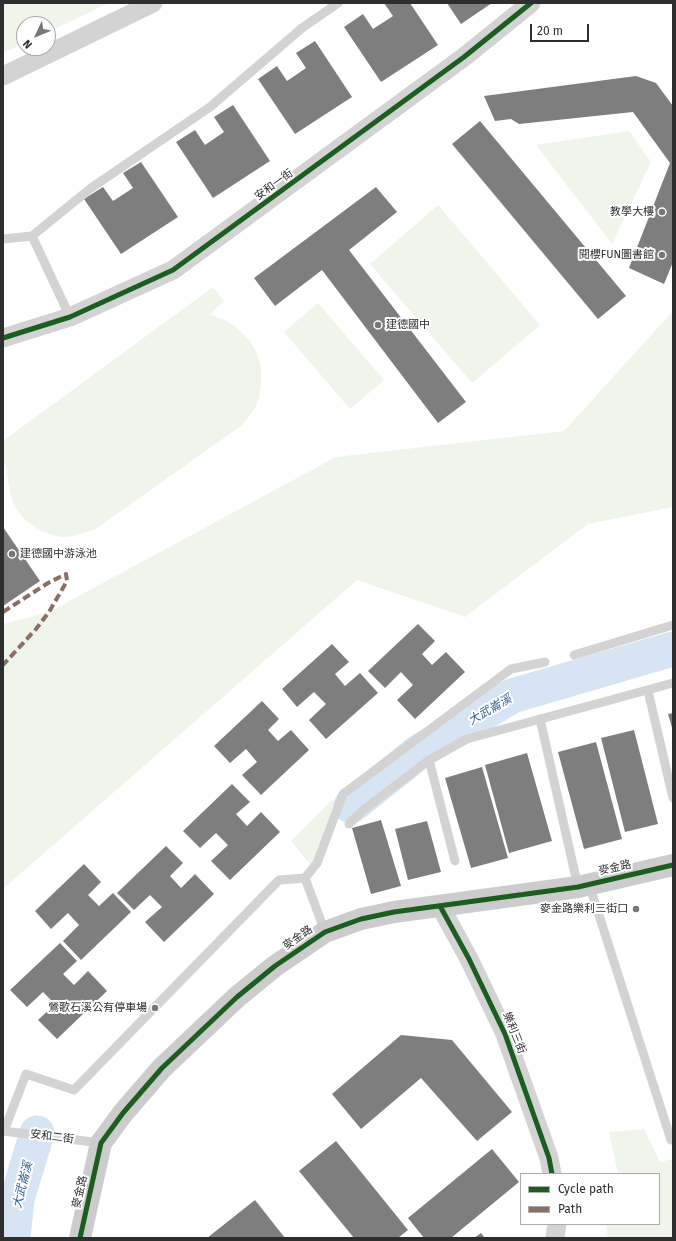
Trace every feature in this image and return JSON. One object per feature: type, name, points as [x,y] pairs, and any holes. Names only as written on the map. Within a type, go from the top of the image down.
[{"type":"street","points":[[3,76],[153,3]]},
{"type":"street","name":"安和一街","points":[[3,338],[70,317],[173,270],[464,57],[531,3]]},
{"type":"street","name":"麥金路","points":[[80,1238],[91,1142],[123,1113],[162,1068],[237,997],[275,966],[325,932],[361,919],[394,912],[583,886],[673,865]]},
{"type":"street","name":"樂利三街","points":[[440,906],[470,959],[505,1034],[549,1158],[552,1173]]},
{"type":"street","points":[[555,1238],[557,1225]]},
{"type":"lane","points":[[3,240],[32,236],[91,188],[210,107],[302,28],[338,3]]},
{"type":"lane","points":[[32,236],[70,317]]},
{"type":"lane","points":[[574,655],[673,625]]},
{"type":"lane","points":[[4,1131],[26,1074],[74,1090],[279,880],[305,878],[317,863],[343,794],[511,668],[545,662]]},
{"type":"lane","points":[[349,824],[362,811],[429,760],[467,739],[673,684]]},
{"type":"lane","points":[[648,690],[673,798]]},
{"type":"lane","points":[[540,719],[583,886],[670,1140]]},
{"type":"lane","points":[[429,760],[455,861]]},
{"type":"lane","points":[[305,878],[325,932]]},
{"type":"lane","name":"安和二街","points":[[4,1131],[91,1142]]},
{"type":"shaded area","points":[[3,3],[109,3],[56,28],[56,16],[16,16],[16,47],[3,53]]},
{"type":"shaded area","points":[[629,131],[651,162],[612,244],[536,145]]},
{"type":"shaded area","points":[[438,205],[540,325],[472,383],[370,264]]},
{"type":"shaded area","points":[[213,287],[224,301],[210,314],[228,322],[246,337],[252,344],[259,361],[261,370],[260,391],[258,402],[250,415],[241,426],[94,530],[64,537],[44,532],[31,524],[21,515],[14,505],[9,488],[6,465],[3,466],[3,441]]},
{"type":"shaded area","points":[[318,303],[384,380],[350,409],[284,332]]},
{"type":"shaded area","points":[[673,311],[673,507],[588,524],[465,617],[357,580],[3,889],[3,624],[49,612],[336,457],[564,431]]},
{"type":"shaded area","points":[[332,800],[338,807],[311,865],[291,841]]},
{"type":"shaded area","points":[[644,1129],[660,1162],[673,1159],[673,1238],[608,1238],[606,1225],[660,1225],[660,1173],[618,1173],[609,1132]]},
{"type":"building","points":[[384,3],[410,3],[438,45],[381,82],[344,27],[363,14],[373,29],[393,16]]},
{"type":"building","points":[[447,3],[492,3],[461,24]]},
{"type":"building","points":[[315,41],[352,97],[295,134],[258,79],[277,66],[287,81],[306,68],[296,53]]},
{"type":"building","name":"教學大樓","points":[[636,76],[656,83],[673,106],[673,262],[664,284],[629,268],[670,163],[633,112],[519,124],[511,119],[495,121],[484,96]]},
{"type":"building","points":[[233,105],[270,161],[213,198],[176,142],[195,130],[205,145],[224,132],[214,117]]},
{"type":"building","points":[[480,121],[626,296],[598,319],[452,144]]},
{"type":"building","points":[[141,162],[178,217],[121,254],[84,199],[103,187],[113,201],[133,188],[123,173]]},
{"type":"building","points":[[376,187],[397,212],[349,250],[466,402],[438,423],[322,270],[275,306],[254,278]]},
{"type":"building","name":"建德國中游泳池","points":[[3,527],[40,581],[3,606]]},
{"type":"building","points":[[418,624],[435,641],[422,654],[432,665],[446,652],[465,672],[415,719],[397,700],[413,685],[401,672],[385,688],[368,671]]},
{"type":"building","points":[[332,644],[349,662],[335,674],[345,686],[360,673],[378,693],[326,739],[309,720],[326,704],[314,692],[297,707],[282,689]]},
{"type":"building","points":[[262,701],[279,719],[268,730],[278,741],[291,730],[309,750],[261,795],[242,775],[257,762],[246,749],[230,763],[214,746]]},
{"type":"building","points":[[673,713],[673,731],[668,714]]},
{"type":"building","points":[[634,730],[658,824],[625,832],[601,738]]},
{"type":"building","points":[[596,742],[622,839],[584,849],[558,752]]},
{"type":"building","points":[[527,753],[552,841],[509,853],[485,765]]},
{"type":"building","points":[[482,767],[508,858],[471,868],[445,778]]},
{"type":"building","points":[[232,784],[250,802],[236,814],[247,826],[261,812],[280,832],[230,880],[211,861],[228,845],[216,833],[200,848],[183,831]]},
{"type":"building","points":[[381,820],[401,886],[371,894],[352,828]]},
{"type":"building","points":[[427,821],[441,872],[408,880],[395,829]]},
{"type":"building","points":[[166,846],[183,863],[170,876],[181,888],[195,874],[214,894],[164,942],[145,922],[162,907],[150,895],[134,910],[117,893]]},
{"type":"building","points":[[84,864],[101,882],[88,895],[99,906],[113,893],[131,912],[81,960],[63,941],[79,925],[68,913],[51,929],[35,911]]},
{"type":"building","points":[[60,943],[77,961],[63,974],[74,985],[88,971],[107,991],[57,1039],[38,1020],[55,1004],[43,992],[27,1007],[10,990]]},
{"type":"building","points":[[401,1035],[452,1040],[512,1112],[477,1141],[421,1078],[361,1129],[332,1094]]},
{"type":"building","points":[[336,1141],[408,1230],[398,1238],[354,1238],[299,1171]]},
{"type":"building","points":[[492,1149],[519,1182],[451,1238],[424,1238],[408,1218]]},
{"type":"building","points":[[255,1200],[285,1238],[207,1238]]},
{"type":"building","points":[[481,1233],[485,1238],[474,1238]]},
{"type":"waterway","name":"大武崙溪","points":[[351,806],[420,751],[512,696],[673,649]]},
{"type":"waterway","name":"大武崙溪","points":[[13,1238],[17,1199],[37,1133]]},
{"type":"marked path","points":[[3,612],[48,583],[66,574],[67,581],[49,612],[36,629],[3,665]]},
{"type":"cycle path","points":[[3,338],[70,317],[173,270],[464,57],[531,3]]},
{"type":"cycle path","points":[[80,1238],[101,1143],[123,1113],[162,1068],[237,997],[275,966],[325,932],[361,919],[394,912],[578,887],[673,865]]},
{"type":"cycle path","points":[[440,906],[469,959],[505,1034],[549,1158],[552,1173]]},
{"type":"place","name":"教學大樓","points":[[662,212]]},
{"type":"place","name":"閱櫻FUN圖書館","points":[[662,255]]},
{"type":"place","name":"建德國中","points":[[378,325]]},
{"type":"place","name":"建德國中游泳池","points":[[12,554]]},
{"type":"place","name":"麥金路樂利三街口","points":[[636,909]]},
{"type":"place","name":"鶯歌石溪公有停車場","points":[[155,1008]]}]
